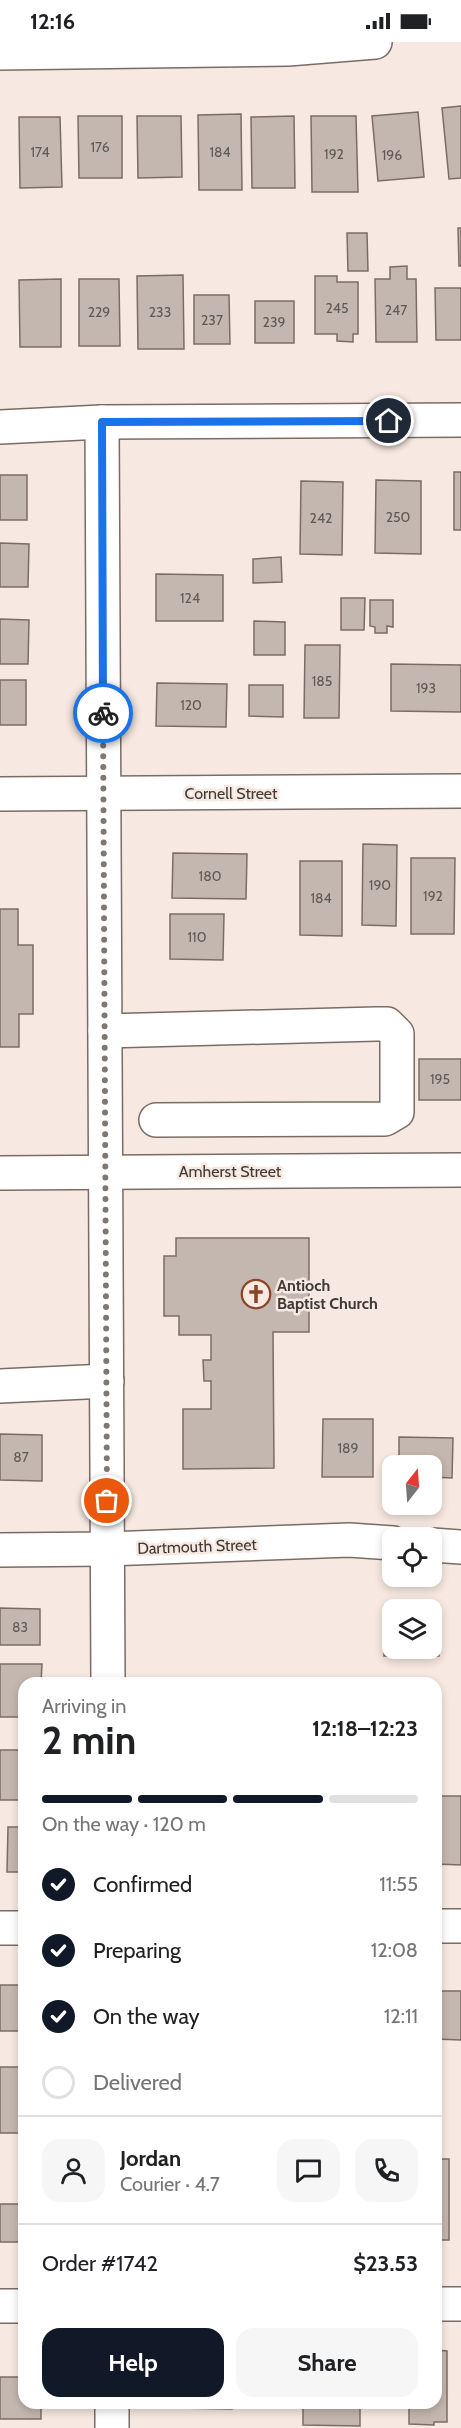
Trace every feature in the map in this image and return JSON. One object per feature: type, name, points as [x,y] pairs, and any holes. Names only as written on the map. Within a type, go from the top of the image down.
[{"type":"street","points":[[0,54],[288,49],[375,42]]},
{"type":"street","points":[[0,427],[102,422],[461,420]]},
{"type":"street","points":[[102,422],[108,1677]]},
{"type":"street","name":"Cornell Street","points":[[0,794],[461,791]]},
{"type":"street","points":[[105,1031],[387,1024],[397,1034],[398,1170]]},
{"type":"street","points":[[156,1119],[385,1119],[397,1112]]},
{"type":"street","points":[[229,1118],[229,1171]]},
{"type":"street","name":"Amherst Street","points":[[0,1173],[461,1170]]},
{"type":"street","points":[[0,1386],[107,1381]]},
{"type":"street","name":"Dartmouth Street","points":[[0,1550],[108,1549],[348,1540],[382,1542]]},
{"type":"street","points":[[442,1546],[461,1547]]},
{"type":"street","points":[[442,1926],[461,1926]]},
{"type":"street","points":[[0,1928],[18,1928]]},
{"type":"street","points":[[442,2304],[461,2304]]},
{"type":"street","points":[[0,2306],[18,2306]]},
{"type":"street","points":[[112,2409],[112,2428]]},
{"type":"building","points":[[461,106],[461,178],[449,179],[442,108]]},
{"type":"building","points":[[418,112],[424,177],[378,181],[372,116]]},
{"type":"building","points":[[241,114],[242,190],[199,190],[198,115]]},
{"type":"building","points":[[78,116],[122,116],[122,178],[79,178]]},
{"type":"building","points":[[137,116],[181,116],[182,177],[138,178]]},
{"type":"building","points":[[294,116],[295,188],[252,188],[251,117]]},
{"type":"building","points":[[311,116],[356,116],[358,192],[312,192]]},
{"type":"building","points":[[19,117],[60,117],[62,187],[20,188]]},
{"type":"building","points":[[458,228],[461,228],[461,266],[459,266]]},
{"type":"building","points":[[347,233],[367,233],[368,271],[348,271]]},
{"type":"building","points":[[407,266],[407,279],[416,279],[417,342],[376,342],[375,279],[390,279],[390,267]]},
{"type":"building","points":[[183,275],[184,349],[138,349],[137,276]]},
{"type":"building","points":[[315,276],[337,276],[337,282],[358,282],[358,334],[353,334],[353,342],[337,341],[337,334],[315,334]]},
{"type":"building","points":[[61,279],[61,347],[20,347],[19,280]]},
{"type":"building","points":[[79,279],[119,279],[120,346],[79,346]]},
{"type":"building","points":[[435,288],[461,288],[461,340],[436,340]]},
{"type":"building","points":[[194,295],[229,295],[230,344],[194,344]]},
{"type":"building","points":[[255,301],[294,301],[294,343],[255,343]]},
{"type":"building","points":[[454,472],[461,472],[461,530],[454,530]]},
{"type":"building","points":[[0,475],[27,475],[27,520],[0,520]]},
{"type":"building","points":[[376,480],[421,481],[421,554],[375,553]]},
{"type":"building","points":[[301,481],[343,482],[342,555],[300,554]]},
{"type":"building","points":[[0,543],[29,544],[28,587],[0,587]]},
{"type":"building","points":[[281,557],[282,582],[253,583],[253,559]]},
{"type":"building","points":[[156,574],[223,575],[223,621],[156,621]]},
{"type":"building","points":[[341,598],[365,598],[364,630],[341,630]]},
{"type":"building","points":[[370,600],[393,600],[393,627],[387,626],[387,633],[375,633],[375,627],[370,626]]},
{"type":"building","points":[[0,619],[29,620],[28,664],[0,664]]},
{"type":"building","points":[[254,621],[285,622],[285,655],[254,655]]},
{"type":"building","points":[[305,645],[340,645],[339,718],[304,718]]},
{"type":"building","points":[[391,664],[461,665],[461,712],[391,711]]},
{"type":"building","points":[[0,680],[26,680],[26,725],[0,725]]},
{"type":"building","points":[[157,683],[227,684],[226,727],[156,726]]},
{"type":"building","points":[[249,685],[283,685],[283,717],[249,716]]},
{"type":"building","points":[[363,844],[397,845],[396,926],[362,925]]},
{"type":"building","points":[[173,853],[247,854],[246,899],[172,898]]},
{"type":"building","points":[[411,858],[455,858],[454,934],[411,934]]},
{"type":"building","points":[[300,861],[342,861],[342,936],[300,935]]},
{"type":"building","points":[[0,909],[18,909],[18,945],[33,945],[33,1014],[19,1014],[19,1047],[0,1047]]},
{"type":"building","points":[[170,914],[224,914],[223,960],[170,959]]},
{"type":"building","points":[[419,1059],[461,1059],[461,1100],[419,1100]]},
{"type":"building","points":[[176,1238],[309,1238],[309,1332],[273,1332],[274,1468],[183,1469],[183,1409],[211,1409],[211,1381],[204,1381],[203,1360],[211,1360],[211,1335],[179,1335],[179,1316],[164,1316],[164,1256],[176,1256]]},
{"type":"building","points":[[323,1419],[373,1419],[373,1477],[322,1477]]},
{"type":"building","points":[[0,1434],[42,1435],[42,1481],[0,1480]]},
{"type":"building","points":[[399,1437],[453,1438],[452,1478],[442,1478],[442,1455],[399,1455]]},
{"type":"building","points":[[0,1608],[40,1609],[40,1645],[0,1645]]},
{"type":"building","points":[[0,1664],[42,1664],[41,1677],[18,1677],[18,1717],[0,1717]]},
{"type":"building","points":[[0,1750],[18,1750],[18,1800],[0,1800]]},
{"type":"building","points":[[442,1796],[461,1796],[461,1865],[442,1864]]},
{"type":"building","points":[[8,1827],[18,1827],[18,1872],[7,1872]]},
{"type":"building","points":[[0,1985],[18,1985],[18,2031],[0,2031]]},
{"type":"building","points":[[442,1991],[461,1991],[461,2040],[442,2039]]},
{"type":"building","points":[[0,2067],[18,2067],[18,2133],[0,2133]]},
{"type":"building","points":[[442,2159],[449,2159],[449,2240],[442,2240]]},
{"type":"building","points":[[0,2204],[18,2204],[18,2242],[0,2242]]},
{"type":"building","points":[[442,2351],[447,2351],[447,2422],[434,2422],[434,2425],[409,2424],[409,2409],[442,2409]]},
{"type":"building","points":[[0,2377],[18,2377],[18,2409],[41,2409],[41,2419],[0,2419]]},
{"type":"building","points":[[303,2409],[360,2409],[360,2426],[303,2425]]},
{"type":"way so far","points":[[103,713],[107,1501]]},
{"type":"place","name":"Antioch Baptist Church","points":[[256,1294]]},
{"type":"route","points":[[103,713],[102,422],[389,421]]}]
